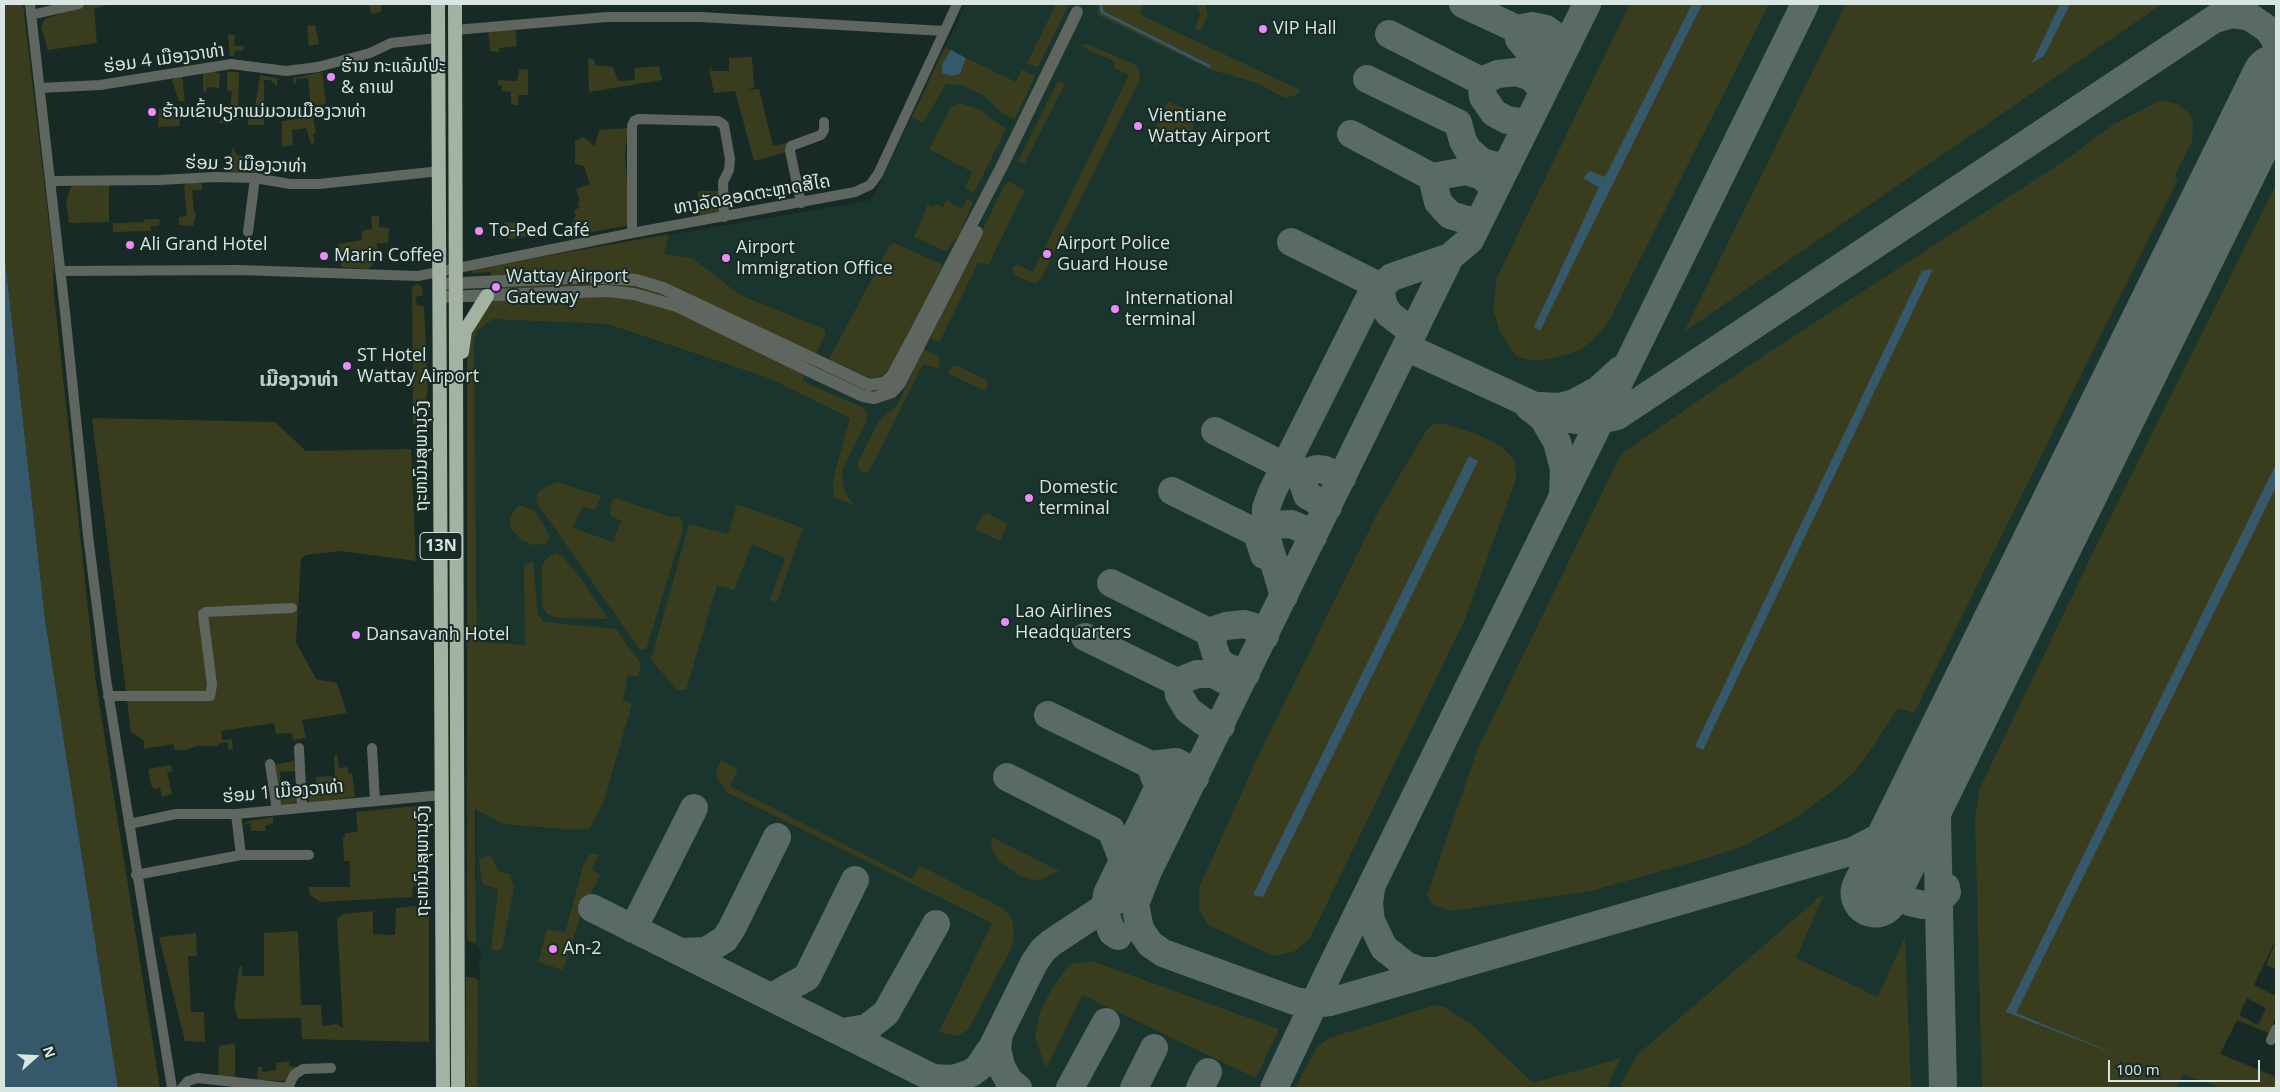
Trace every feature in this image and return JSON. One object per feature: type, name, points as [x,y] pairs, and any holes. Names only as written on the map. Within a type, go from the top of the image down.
[{"type":"highway","name":"ຖະຫນົນສຸພານຸວົງ","points":[[438,4],[442,1088]]},
{"type":"highway","name":"ຖະຫນົນສຸພານຸວົງ","points":[[455,4],[458,1088]]},
{"type":"highway","points":[[457,444],[461,427],[462,356],[465,331],[487,296]]},
{"type":"street","points":[[30,4],[51,181],[88,535],[108,696],[172,1088]]},
{"type":"street","points":[[31,15],[79,4]]},
{"type":"street","name":"ທາງລັດຊອດຕະຫຼາດສີໄຄ","points":[[60,271],[239,270],[418,276],[440,284],[455,268],[855,192],[870,185],[878,174],[957,4]]},
{"type":"street","points":[[440,284],[455,290],[487,296],[590,292],[634,294],[686,304],[869,384],[884,383],[892,376],[1002,166],[1077,12]]},
{"type":"street","points":[[455,30],[607,17],[700,17],[944,31]]},
{"type":"street","points":[[455,290],[590,277],[636,280],[663,288],[686,304],[816,374],[870,398],[887,395],[896,389],[922,344],[1063,55],[1065,35]]},
{"type":"street","name":"ຮ່ອມ 4 ເມືອງວາທ່າ","points":[[40,88],[100,84],[231,64],[286,71],[327,64],[370,52],[391,43],[437,38]]},
{"type":"street","points":[[632,233],[632,126],[634,121],[639,119],[718,121],[724,125],[730,159],[729,170],[724,182],[724,217]]},
{"type":"street","points":[[801,203],[790,151],[792,146],[821,135],[824,130],[824,122]]},
{"type":"street","name":"ຮ່ອມ 3 ເມືອງວາທ່າ","points":[[51,181],[158,180],[215,177],[255,178],[290,184],[320,184],[440,171]]},
{"type":"street","points":[[248,232],[255,178]]},
{"type":"street","points":[[590,277],[590,292]]},
{"type":"street","points":[[816,374],[822,362]]},
{"type":"street","points":[[108,696],[210,696],[212,685],[203,614],[206,612],[292,608]]},
{"type":"street","points":[[299,748],[302,808]]},
{"type":"street","points":[[372,748],[375,801]]},
{"type":"street","points":[[270,764],[277,810]]},
{"type":"street","name":"ຮ່ອມ 1 ເມືອງວາທ່າ","points":[[129,824],[176,814],[236,814],[442,794]]},
{"type":"street","points":[[236,814],[241,855]]},
{"type":"street","points":[[136,875],[241,855],[309,855]]},
{"type":"street","points":[[2271,1040],[2276,1029]]},
{"type":"street","points":[[182,1088],[188,1081],[198,1078],[288,1088],[294,1076],[303,1069],[331,1068]]},
{"type":"shaded area","points":[[4,4],[23,4],[54,265],[53,284],[96,683],[160,1088],[118,1088],[45,619],[4,250]]},
{"type":"shaded area","points":[[89,4],[110,4],[94,9],[97,43],[48,50],[41,27],[45,19]]},
{"type":"shaded area","points":[[369,4],[381,4],[381,12],[371,14]]},
{"type":"shaded area","points":[[966,4],[2276,4],[2276,939],[2220,1054],[2276,1077],[2276,1088],[477,1088],[478,982],[480,980],[479,959],[481,959],[481,951],[476,944],[477,642],[474,341],[478,330],[493,319],[491,272],[472,273],[472,269],[871,200]]},
{"type":"shaded area","points":[[1056,4],[1069,4],[1038,67],[1027,63]]},
{"type":"shaded area","points":[[1097,4],[1144,4],[1139,14],[1300,90],[1296,95],[1285,98],[1257,83],[1212,70],[1098,15]]},
{"type":"shaded area","points":[[1196,4],[1205,4],[1208,14],[1202,30],[1195,29],[1200,15]]},
{"type":"shaded area","points":[[1630,4],[1769,4],[1608,323],[1591,342],[1578,351],[1550,359],[1536,361],[1524,359],[1515,355],[1500,332],[1493,309],[1497,277]]},
{"type":"shaded area","points":[[1846,4],[2162,4],[1684,332]]},
{"type":"shaded area","points":[[315,25],[319,44],[309,46],[307,26]]},
{"type":"shaded area","points":[[515,25],[517,46],[499,48],[499,52],[490,51],[488,29]]},
{"type":"shaded area","points":[[228,35],[235,35],[234,46],[244,46],[243,50],[235,51],[234,56],[230,56]]},
{"type":"shaded area","points":[[1087,44],[1134,64],[1139,70],[1140,79],[1041,279],[1035,284],[1017,276],[1012,271],[1012,268],[1017,264],[1033,272],[1129,75],[1113,67],[1115,62],[1080,46]]},
{"type":"shaded area","points":[[945,47],[951,50],[942,64],[960,74],[966,58],[1016,82],[1022,69],[1035,76],[1015,119],[1003,114],[983,95],[962,85],[946,84],[923,123],[912,117]]},
{"type":"shaded area","points":[[752,57],[754,88],[745,90],[759,89],[773,146],[786,143],[787,152],[754,161],[735,91],[714,93],[710,74],[710,58],[711,71],[729,71],[729,58]]},
{"type":"shaded area","points":[[588,59],[594,59],[595,65],[613,67],[618,81],[635,80],[634,68],[659,66],[662,80],[589,92]]},
{"type":"shaded area","points":[[528,69],[528,95],[518,95],[518,105],[514,105],[511,103],[511,92],[502,91],[502,86],[498,85],[498,80],[517,81],[519,70]]},
{"type":"shaded area","points":[[203,71],[220,73],[219,88],[207,87],[206,92],[203,91]]},
{"type":"shaded area","points":[[227,72],[239,72],[238,120],[232,119],[232,123],[219,123],[221,119],[229,118],[232,92],[227,90]]},
{"type":"shaded area","points":[[322,72],[326,104],[311,107],[308,78],[296,79],[296,83],[293,84],[293,78]]},
{"type":"shaded area","points":[[260,75],[280,79],[277,80],[277,86],[270,80],[264,80],[264,125],[248,125],[248,119],[260,118],[260,107],[255,106]]},
{"type":"shaded area","points":[[182,76],[185,101],[179,101],[172,80]]},
{"type":"shaded area","points":[[1058,81],[1065,84],[1024,164],[1018,161]]},
{"type":"shaded area","points":[[2161,100],[2178,104],[2188,112],[2193,121],[2192,141],[2174,177],[2178,179],[1914,713],[1898,708],[1866,757],[1852,774],[1835,789],[1791,821],[1741,847],[1591,891],[1452,911],[1432,905],[1427,895],[1478,748],[1621,454],[1763,356],[2067,159],[2114,124]]},
{"type":"shaded area","points":[[1168,101],[1198,115],[1189,137],[1185,140],[1164,132],[1156,146],[1149,142]]},
{"type":"shaded area","points":[[960,103],[980,110],[1006,129],[974,193],[965,188],[972,172],[929,149],[951,107]]},
{"type":"shaded area","points":[[159,109],[162,109],[162,114],[179,114],[180,126],[158,127]]},
{"type":"shaded area","points":[[313,117],[316,133],[313,134],[315,143],[311,144],[306,128],[292,130],[293,145],[282,147],[282,121]]},
{"type":"shaded area","points":[[628,128],[625,155],[630,225],[565,237],[576,215],[574,210],[579,208],[578,203],[580,202],[576,189],[590,184],[584,166],[575,164],[575,141],[583,137],[595,146],[599,130]]},
{"type":"shaded area","points":[[232,147],[237,155],[251,158],[260,164],[262,173],[230,172]]},
{"type":"shaded area","points":[[189,182],[202,183],[202,190],[192,190],[194,213],[196,214],[193,226],[179,225],[179,217],[187,216],[184,186]]},
{"type":"shaded area","points":[[1009,182],[1023,189],[1024,192],[989,264],[978,263],[939,343],[931,338],[933,332],[1005,184]]},
{"type":"shaded area","points":[[109,185],[109,222],[69,223],[66,202],[71,186]]},
{"type":"shaded area","points":[[2276,185],[2276,939],[2254,985],[2276,996],[2276,1016],[2269,1033],[2237,1020],[2220,1054],[2276,1077],[2276,1088],[2221,1088],[2183,1074],[2176,1088],[1982,1088],[1975,818],[1980,788],[2101,536]],"holes":[[[2247,998],[2266,1008],[2258,1025],[2239,1015]]]},
{"type":"shaded area","points":[[698,191],[726,191],[724,212],[700,215]]},
{"type":"shaded area","points":[[967,199],[973,202],[959,235],[946,251],[914,237],[928,204],[933,207],[935,203],[943,207],[946,200],[962,209]]},
{"type":"shaded area","points":[[371,216],[379,216],[379,227],[389,228],[388,243],[377,243],[377,260],[368,269],[341,267],[338,244],[362,240],[362,231],[372,228]]},
{"type":"shaded area","points":[[145,219],[160,219],[159,226],[151,226],[151,231],[113,232],[113,223],[144,222]]},
{"type":"shaded area","points":[[523,220],[526,237],[509,239],[504,222],[521,223]]},
{"type":"shaded area","points":[[669,234],[664,254],[692,258],[740,295],[824,329],[826,334],[802,381],[862,407],[867,413],[866,422],[842,470],[843,486],[849,499],[855,505],[835,498],[833,492],[833,480],[850,418],[769,378],[608,324],[493,319],[478,330],[474,341],[477,642],[525,645],[524,566],[533,561],[538,615],[544,622],[616,629],[641,664],[638,676],[628,675],[623,701],[628,701],[632,704],[603,804],[590,828],[578,830],[504,824],[475,809],[476,944],[468,941],[467,937],[467,349],[475,326],[489,303],[492,302],[491,272],[472,273],[472,269]]},
{"type":"shaded area","points":[[895,243],[943,265],[890,369],[883,375],[871,378],[829,359],[890,245]]},
{"type":"shaded area","points":[[417,284],[422,286],[423,295],[415,297],[417,305],[424,307],[428,388],[423,419],[413,425],[412,287]]},
{"type":"shaded area","points":[[924,349],[939,357],[940,366],[937,368],[923,364],[871,468],[868,473],[863,472],[858,467],[858,462],[878,422],[898,404]]},
{"type":"shaded area","points":[[958,366],[986,380],[988,386],[985,391],[947,373],[951,367]]},
{"type":"shaded area","points":[[92,418],[275,422],[306,451],[411,449],[416,561],[341,551],[306,555],[301,559],[296,642],[316,679],[337,683],[347,713],[302,720],[306,738],[293,740],[292,733],[276,734],[274,723],[221,731],[222,740],[232,739],[233,749],[229,750],[227,742],[218,744],[218,746],[197,746],[185,750],[175,750],[173,744],[144,749],[144,741],[131,732]]},
{"type":"shaded area","points":[[1441,423],[1477,434],[1502,446],[1515,462],[1516,479],[1465,619],[1310,938],[1295,951],[1276,956],[1269,954],[1208,925],[1199,909],[1199,888],[1259,754],[1379,510],[1426,431],[1432,425]]},
{"type":"shaded area","points":[[557,482],[601,496],[595,510],[582,507],[573,528],[613,542],[621,521],[610,515],[612,500],[616,498],[671,517],[679,516],[682,521],[683,529],[646,649],[640,650],[537,503],[536,496],[540,490]]},
{"type":"shaded area","points":[[737,504],[803,528],[777,602],[770,600],[785,558],[752,544],[734,590],[717,585],[686,690],[677,690],[651,660],[689,524],[728,534]]},
{"type":"shaded area","points":[[519,505],[533,510],[546,528],[549,537],[546,544],[532,545],[520,539],[510,527],[510,517]]},
{"type":"shaded area","points":[[988,513],[1008,524],[1000,541],[975,529],[982,515]]},
{"type":"shaded area","points":[[555,553],[563,557],[579,576],[608,619],[559,618],[547,614],[542,606],[542,566],[547,558]]},
{"type":"shaded area","points":[[337,755],[339,768],[347,767],[349,774],[352,774],[355,797],[309,803],[306,792],[317,792],[316,777],[335,776],[334,756]]},
{"type":"shaded area","points":[[721,760],[738,770],[730,786],[912,879],[919,865],[1004,909],[1011,918],[1013,925],[1014,937],[1011,949],[968,1030],[957,1036],[939,1032],[992,923],[726,792],[717,777],[716,770]]},
{"type":"shaded area","points":[[294,761],[295,771],[280,772],[281,788],[296,788],[297,802],[282,805],[273,765]]},
{"type":"shaded area","points":[[171,765],[172,771],[167,772],[172,794],[162,797],[160,788],[154,789],[151,785],[148,769]]},
{"type":"shaded area","points":[[427,805],[425,886],[413,886],[412,897],[320,902],[310,895],[309,887],[350,887],[350,861],[344,861],[343,837],[345,837],[345,833],[358,832],[356,812]]},
{"type":"shaded area","points":[[273,817],[273,823],[265,826],[266,831],[251,831],[250,823],[242,825],[248,821]]},
{"type":"shaded area","points":[[991,837],[1059,871],[1042,879],[1033,880],[1018,875],[998,860],[992,850]]},
{"type":"shaded area","points":[[590,854],[599,854],[592,870],[600,875],[581,914],[563,970],[538,962],[547,929],[565,933],[583,866]]},
{"type":"shaded area","points":[[486,856],[492,857],[499,872],[510,874],[514,888],[502,949],[495,951],[491,949],[498,889],[482,884],[479,859]]},
{"type":"shaded area","points":[[1824,895],[1796,958],[1878,997],[1905,936],[1911,1088],[1619,1088],[1637,1055],[1814,902],[1816,898]]},
{"type":"shaded area","points":[[412,906],[429,909],[429,1042],[302,1039],[301,1018],[238,1019],[234,1006],[239,967],[242,966],[242,976],[264,976],[264,933],[298,931],[301,1005],[321,1005],[322,1026],[336,1024],[343,1028],[337,919],[343,914],[373,911],[373,934],[395,935],[396,908]]},
{"type":"shaded area","points":[[196,933],[197,956],[188,956],[191,1012],[203,1012],[204,1014],[205,1042],[185,1041],[159,937]]},
{"type":"shaded area","points":[[2276,941],[2276,969],[2266,965]]},
{"type":"shaded area","points":[[1092,961],[1279,1029],[1256,1078],[1082,995],[1046,1069],[1035,1037],[1040,1012],[1050,992],[1071,964]]},
{"type":"shaded area","points":[[466,977],[476,978],[478,982],[477,1088],[466,1088]]},
{"type":"shaded area","points":[[1435,1005],[1445,1007],[1472,1025],[1533,1083],[1621,1058],[1606,1088],[1295,1088],[1317,1047],[1329,1038]]},
{"type":"shaded area","points":[[235,1043],[235,1077],[218,1078],[219,1046]]},
{"type":"shaded area","points":[[289,1061],[289,1066],[298,1067],[288,1081],[257,1080],[258,1067],[262,1067],[263,1072],[276,1070],[276,1063]]},
{"type":"water","points":[[1692,4],[1702,4],[1540,331],[1534,327],[1599,187],[1583,178],[1590,171],[1605,177]]},
{"type":"water","points":[[2060,4],[2070,4],[2044,56],[2032,63]]},
{"type":"water","points":[[951,50],[966,58],[960,74],[951,76],[942,73],[942,64]]},
{"type":"water","points":[[4,250],[45,619],[118,1088],[4,1088]]},
{"type":"water","points":[[1933,269],[1703,750],[1695,746],[1922,271]]},
{"type":"water","points":[[1469,456],[1478,461],[1263,897],[1253,895]]},
{"type":"water","points":[[2276,464],[2276,487],[2016,1013],[2128,1059],[2006,1012]]},
{"type":"waterway","points":[[1101,4],[1102,12],[1209,66]]},
{"type":"taxiway","points":[[1463,4],[1517,29],[1519,39],[1528,50],[1550,59],[1559,59]]},
{"type":"taxiway","points":[[1587,4],[1470,240],[1450,257],[1148,871],[1135,904],[1140,929],[1150,944],[1163,953],[1295,1001],[1313,1004],[1330,1002],[1853,851],[1882,836],[1912,807],[1948,745]]},
{"type":"taxiway","points":[[1274,1088],[1328,974],[1805,4]]},
{"type":"taxiway","points":[[1406,347],[1561,418],[1590,422],[1617,416],[2237,4]]},
{"type":"taxiway","points":[[2215,19],[2232,14],[2250,17],[2269,30],[2276,42]]},
{"type":"taxiway","points":[[1517,29],[1532,26],[1546,29],[1567,45]]},
{"type":"taxiway","points":[[1389,34],[1481,81],[1483,97],[1494,113],[1507,120],[1528,123]]},
{"type":"taxiway","points":[[1481,81],[1498,74],[1516,72],[1531,77],[1544,91]]},
{"type":"taxiway","points":[[1367,79],[1458,123],[1463,141],[1468,150],[1482,162],[1497,166],[1507,166]]},
{"type":"taxiway","points":[[1351,134],[1432,177],[1438,202],[1450,215],[1467,220],[1480,220]]},
{"type":"taxiway","points":[[1432,177],[1466,171],[1482,176],[1492,186]]},
{"type":"taxiway","points":[[1291,242],[1379,286],[1384,306],[1389,314],[1402,324],[1415,329]]},
{"type":"taxiway","points":[[1284,596],[1266,536],[1266,508],[1272,492],[1371,295],[1392,277],[1450,257]]},
{"type":"taxiway","points":[[1540,406],[1560,407],[1574,403],[1598,390],[1620,370]]},
{"type":"taxiway","points":[[1529,407],[1543,418],[1557,442],[1564,469],[1563,493]]},
{"type":"taxiway","points":[[1215,431],[1300,474],[1307,495],[1328,507]]},
{"type":"taxiway","points":[[1300,474],[1317,469],[1325,470],[1342,478]]},
{"type":"taxiway","points":[[1172,491],[1257,533],[1264,555]]},
{"type":"taxiway","points":[[1257,533],[1273,525],[1291,524],[1303,529],[1313,537]]},
{"type":"taxiway","points":[[1111,583],[1209,632],[1217,658],[1224,666],[1246,674]]},
{"type":"taxiway","points":[[1209,632],[1226,626],[1244,624],[1257,628],[1265,636]]},
{"type":"taxiway","points":[[1085,637],[1177,682],[1179,695],[1188,710],[1204,722],[1221,726]]},
{"type":"taxiway","points":[[1177,682],[1197,674],[1214,674],[1230,683],[1236,689]]},
{"type":"taxiway","points":[[1048,715],[1151,765],[1154,776],[1160,784],[1176,791]]},
{"type":"taxiway","points":[[1151,765],[1176,762],[1182,765],[1195,778]]},
{"type":"taxiway","points":[[1942,766],[1938,786],[1937,819],[1943,1088]]},
{"type":"taxiway","points":[[1007,777],[1111,830],[1123,860],[1135,868],[1148,871]]},
{"type":"taxiway","points":[[1118,936],[1112,932],[1105,913],[1107,894],[1160,784]]},
{"type":"taxiway","points":[[633,929],[694,808]]},
{"type":"taxiway","points":[[680,952],[706,951],[725,939],[777,837]]},
{"type":"taxiway","points":[[984,1064],[1034,963],[1043,950],[1125,894],[1144,876]]},
{"type":"taxiway","points":[[772,997],[807,977],[855,880]]},
{"type":"taxiway","points":[[1878,887],[1910,902],[1923,905],[1939,901],[1947,892],[1946,887]]},
{"type":"taxiway","points":[[1371,889],[1369,903],[1371,921],[1384,948],[1407,966],[1421,971],[1434,971]]},
{"type":"taxiway","points":[[592,908],[933,1078],[953,1079],[971,1073],[978,1068],[991,1049]]},
{"type":"taxiway","points":[[842,1032],[867,1028],[886,1013],[936,924]]},
{"type":"taxiway","points":[[1070,1088],[1106,1022]]},
{"type":"taxiway","points":[[999,1034],[997,1049],[1001,1066],[1009,1081],[1018,1088]]},
{"type":"taxiway","points":[[1134,1088],[1154,1048]]},
{"type":"taxiway","points":[[1200,1088],[1208,1072]]},
{"type":"runway","points":[[1875,893],[2276,79]]},
{"type":"place","name":"VIP Hall","points":[[1263,29]]},
{"type":"place","name":"ຮ້ານ ກະແລ້ມໂປະ & ຄາເຟ","points":[[331,77]]},
{"type":"place","name":"ຮ້ານເຂົ້າປຽກແມ່ມວນເມືອງວາທ່າ","points":[[152,112]]},
{"type":"place","name":"Vientiane Wattay Airport","points":[[1138,126]]},
{"type":"place","name":"To-Ped Café","points":[[479,231]]},
{"type":"place","name":"Ali Grand Hotel","points":[[130,245]]},
{"type":"place","name":"Airport Police Guard House","points":[[1047,254]]},
{"type":"place","name":"Marin Coffee","points":[[324,256]]},
{"type":"place","name":"Airport Immigration Office","points":[[726,258]]},
{"type":"place","name":"Wattay Airport Gateway","points":[[496,287]]},
{"type":"place","name":"International terminal","points":[[1115,309]]},
{"type":"place","name":"ST Hotel Wattay Airport","points":[[347,366]]},
{"type":"place","name":"Domestic terminal","points":[[1029,498]]},
{"type":"place","name":"Lao Airlines Headquarters","points":[[1005,622]]},
{"type":"place","name":"Dansavanh Hotel","points":[[356,635]]},
{"type":"place","name":"An-2","points":[[553,949]]},
{"type":"district","name":"ເມືອງວາທ່າ","points":[[299,380]]}]
